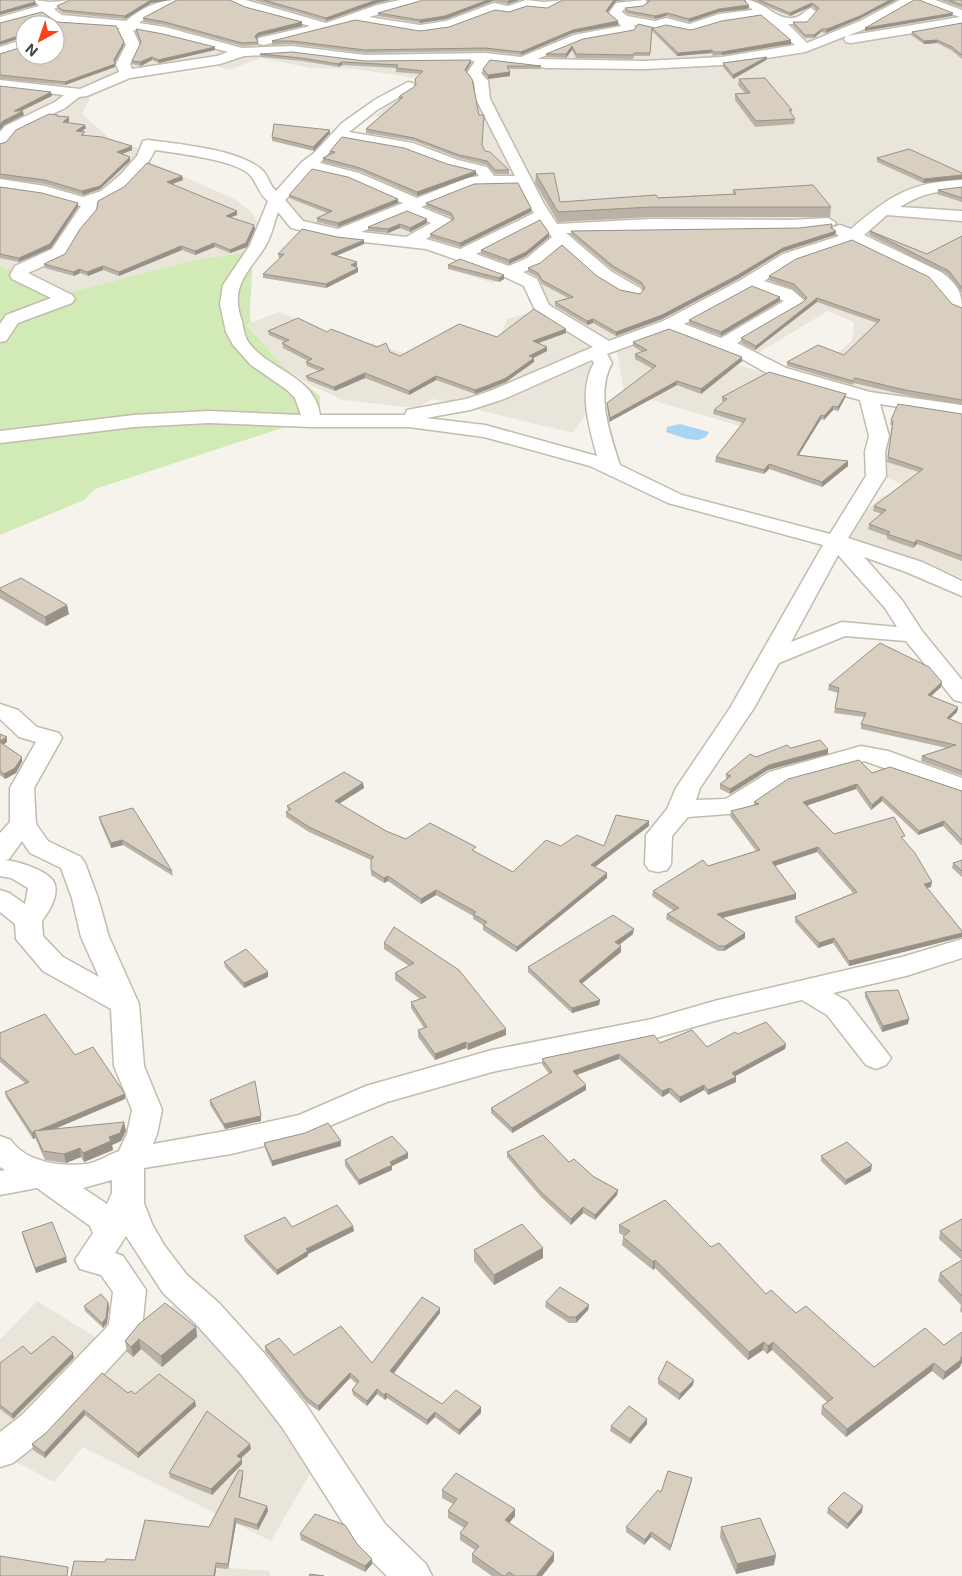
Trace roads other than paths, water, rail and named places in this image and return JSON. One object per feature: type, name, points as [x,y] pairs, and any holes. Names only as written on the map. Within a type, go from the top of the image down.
[{"type":"street","points":[[0,21],[43,4],[67,0]]},
{"type":"street","points":[[127,74],[122,64],[133,45],[125,30],[144,12],[174,0]]},
{"type":"street","points":[[234,0],[325,26]]},
{"type":"street","points":[[0,84],[82,93],[127,74],[220,60],[236,50],[353,18],[377,8],[416,0]]},
{"type":"street","points":[[353,18],[420,29],[449,25],[494,7],[508,10],[526,4],[546,6],[559,0]]},
{"type":"street","points":[[638,0],[642,4],[619,7],[614,14],[623,19],[655,25],[666,22],[690,28],[761,7],[800,21],[811,12]]},
{"type":"street","points":[[65,19],[129,25],[165,31],[236,50],[292,50],[365,59],[485,57],[547,64],[664,65],[722,61],[805,48],[836,37],[888,13],[910,0]]},
{"type":"street","points":[[923,0],[962,14]]},
{"type":"street","points":[[43,4],[53,15]]},
{"type":"street","points":[[761,7],[805,48]]},
{"type":"street","points":[[519,61],[579,38],[629,28],[623,19]]},
{"type":"street","points":[[836,37],[856,39],[930,24],[962,21]]},
{"type":"street","points":[[0,52],[15,47]]},
{"type":"street","points":[[485,57],[474,73],[481,81],[481,94],[542,215],[556,234],[606,276],[634,292]]},
{"type":"street","points":[[311,421],[312,408],[304,396],[292,384],[248,354],[238,340],[228,307],[232,281],[258,247],[267,227],[269,215],[277,200],[307,165],[320,155],[338,134],[370,107],[408,86]]},
{"type":"street","points":[[0,142],[10,129],[60,105],[77,92]]},
{"type":"street","points":[[338,134],[408,146],[453,163],[482,170],[491,181]]},
{"type":"street","points":[[84,202],[106,194],[119,185],[142,161],[148,152],[148,144],[200,152],[228,159],[256,172],[267,192],[277,200],[297,225],[338,234],[410,242],[462,254],[509,272],[531,284],[542,308],[602,350]]},
{"type":"street","points":[[307,165],[360,179],[444,222],[410,242]]},
{"type":"street","points":[[338,234],[472,181],[525,180]]},
{"type":"street","points":[[0,184],[45,191],[90,204],[88,212],[72,230],[58,253],[21,270],[18,275],[66,300],[12,319],[0,337]]},
{"type":"street","points":[[377,420],[479,401],[602,350],[669,325],[750,282],[774,266],[807,250],[853,236],[883,210],[923,189],[962,184]]},
{"type":"street","points":[[883,210],[962,216]]},
{"type":"street","points":[[462,254],[542,215]]},
{"type":"street","points":[[509,272],[533,262],[556,234],[651,224],[789,225],[822,217],[853,236],[935,276],[944,283],[962,307]]},
{"type":"street","points":[[723,344],[796,301],[779,291],[750,282]]},
{"type":"street","points":[[669,325],[741,351],[779,372],[869,397],[962,411]]},
{"type":"street","points":[[602,350],[603,363],[596,378],[598,424],[610,467]]},
{"type":"street","points":[[658,864],[659,835],[679,811],[688,788],[742,708],[835,542],[876,476],[875,452],[879,436],[869,397]]},
{"type":"street","points":[[0,437],[134,421],[209,417],[311,421],[377,420],[485,431],[610,467],[627,478],[675,499],[835,542],[914,567],[962,589]]},
{"type":"street","points":[[835,542],[854,558],[894,605],[913,635],[962,695]]},
{"type":"street","points":[[770,658],[842,629],[913,635]]},
{"type":"street","points":[[0,711],[10,716],[28,732],[50,738],[22,788],[15,823],[0,854]]},
{"type":"street","points":[[679,811],[689,808],[732,807],[778,777],[852,758],[862,752],[879,756],[962,787]]},
{"type":"street","points":[[15,823],[39,847],[58,858],[72,863],[85,898],[95,937],[125,1004],[129,1066],[147,1110],[142,1134],[130,1159],[128,1203],[138,1227],[153,1254],[176,1284],[207,1313],[252,1363],[294,1416],[372,1536],[414,1576]]},
{"type":"street","points":[[0,868],[18,870],[42,885],[40,902],[28,920],[30,938],[53,964],[125,1004]]},
{"type":"street","points":[[0,899],[28,920]]},
{"type":"street","points":[[0,1182],[42,1175],[89,1176],[130,1159],[231,1142],[306,1125],[377,1094],[492,1061],[652,1029],[718,1010],[906,966],[962,948]]},
{"type":"street","points":[[807,990],[837,1008],[876,1058]]},
{"type":"street","points":[[0,1148],[5,1156],[42,1175],[103,1218],[110,1235]]},
{"type":"street","points":[[0,1452],[40,1420],[125,1328],[130,1290],[112,1265],[91,1260],[110,1235],[128,1192]]},
{"type":"water","points":[[680,424],[709,432],[706,437],[698,440],[687,439],[666,432],[667,427]]}]
